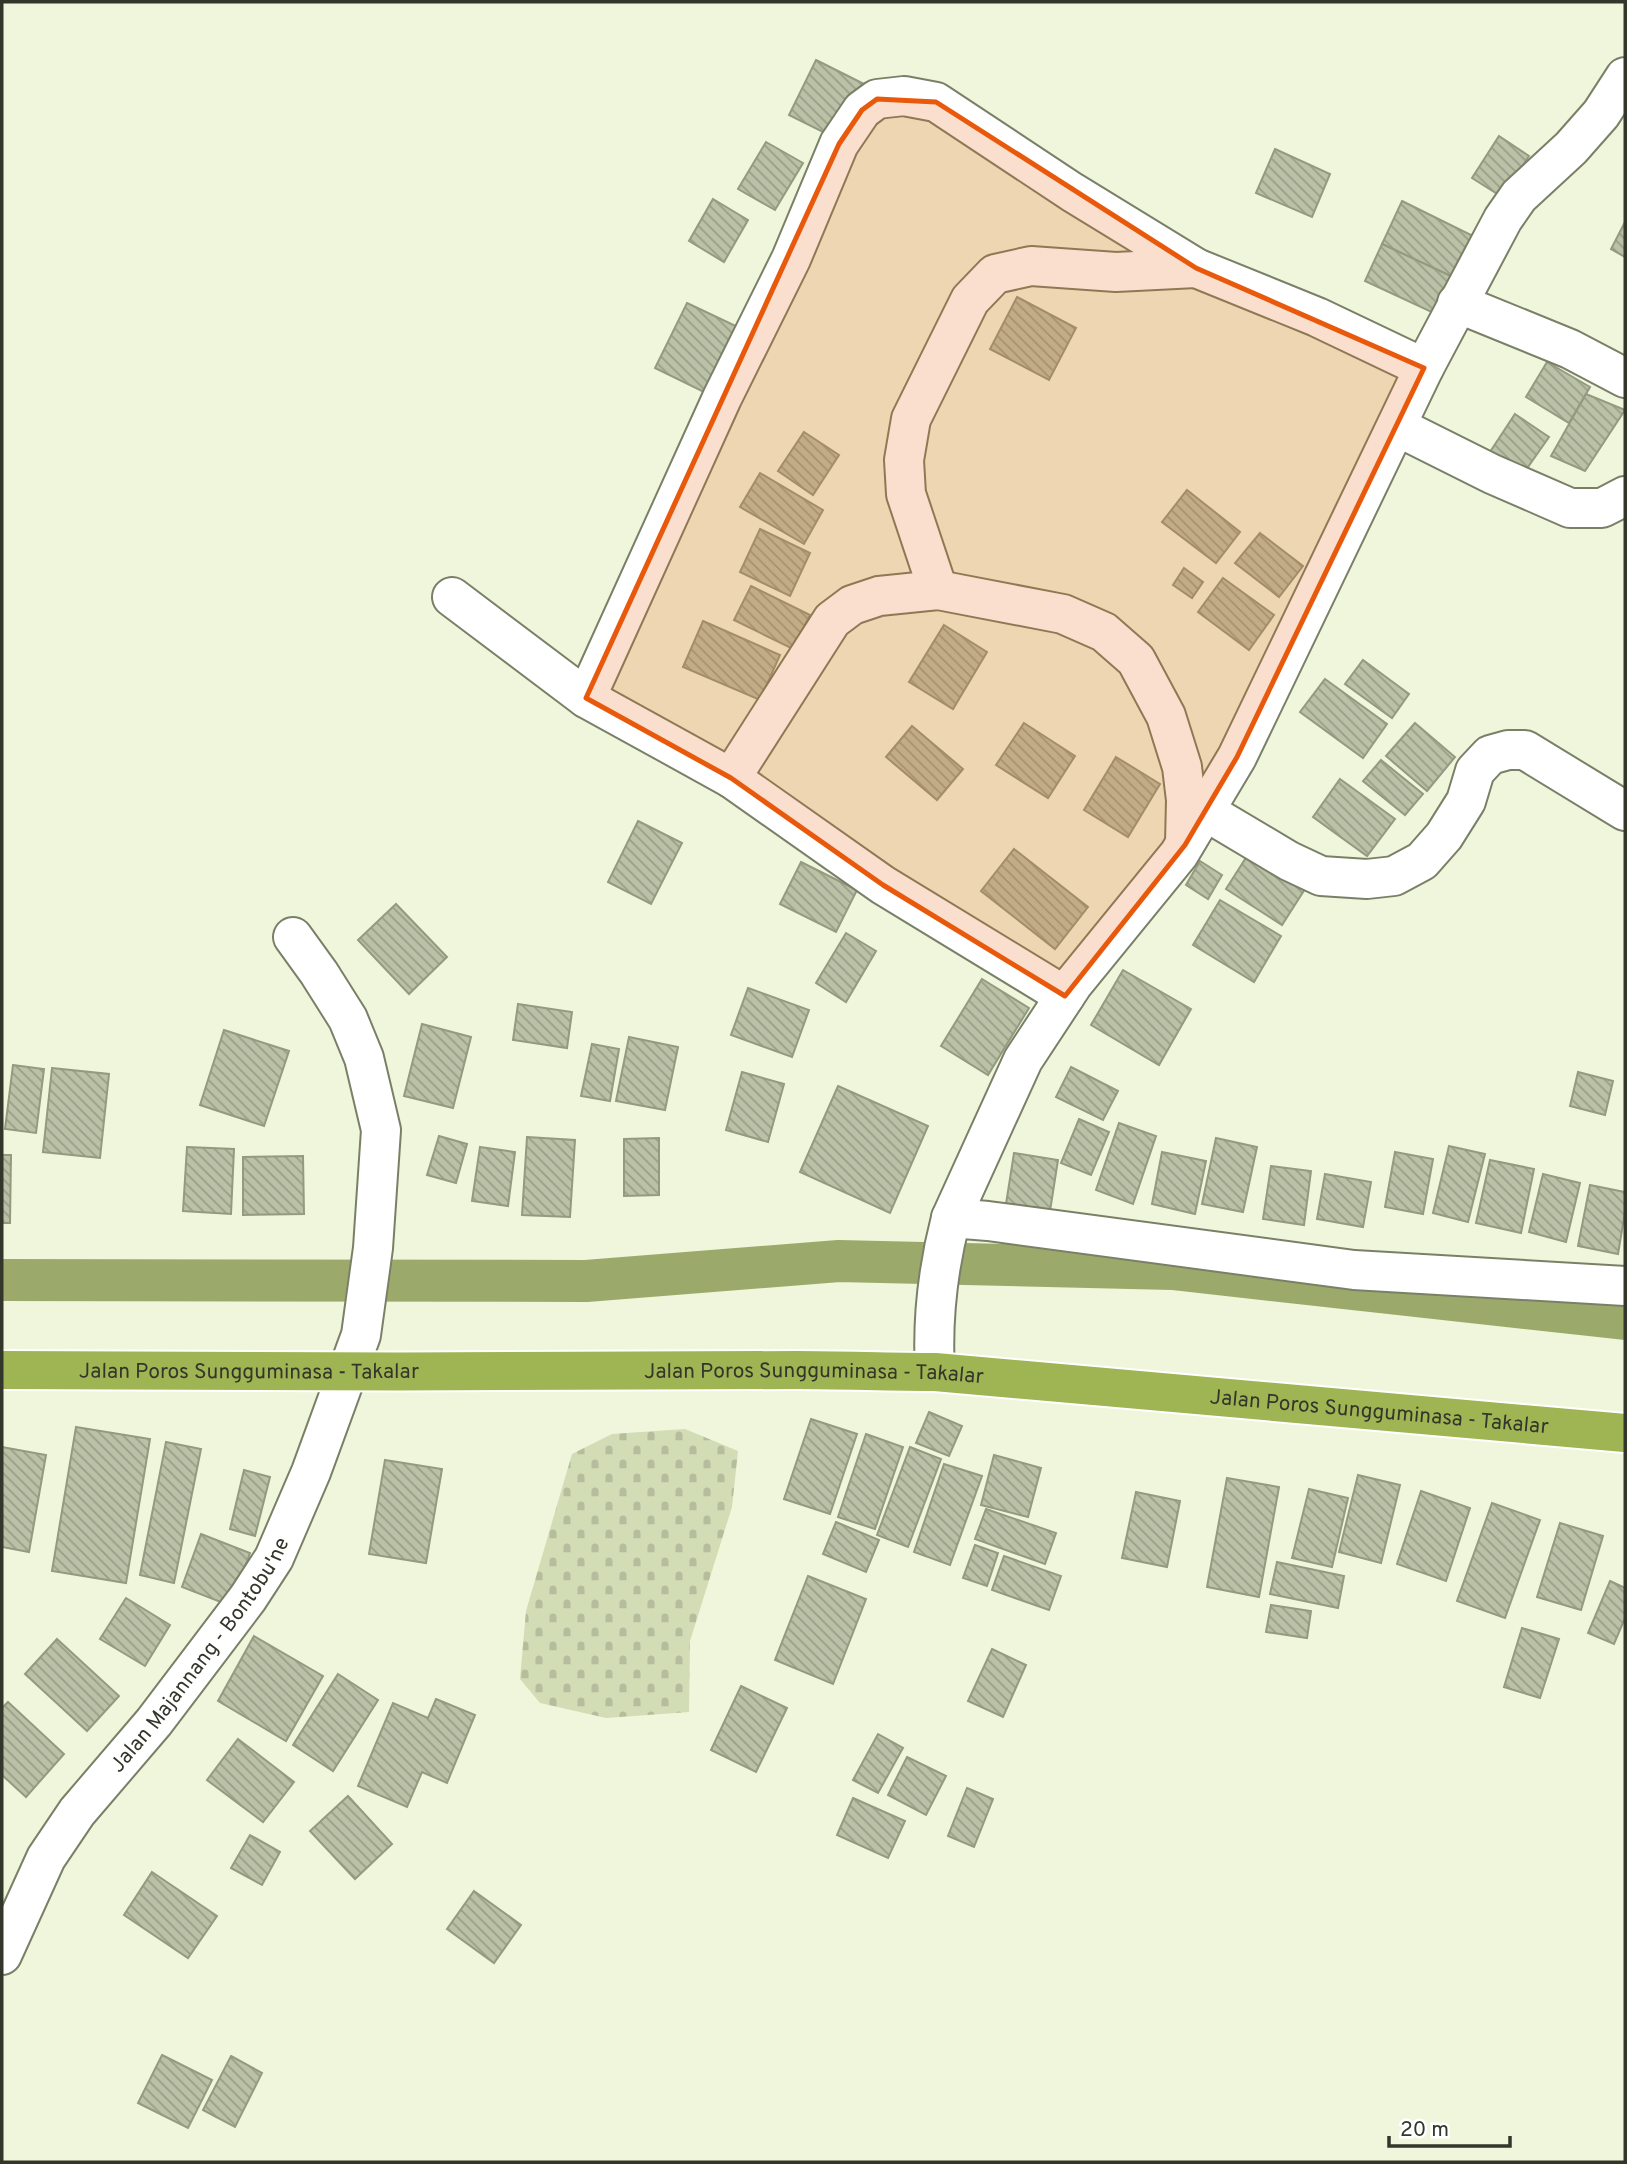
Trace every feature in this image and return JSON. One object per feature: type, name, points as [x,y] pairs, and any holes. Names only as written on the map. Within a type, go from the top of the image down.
[{"type":"highway","name":"Jalan Poros Sungguminasa - Takalar","points":[[2,1370],[559,1373],[935,1371],[1625,1433]]},
{"type":"street","points":[[935,1371],[933,1331],[948,1231],[1023,1060],[1065,996],[1185,845],[1237,757],[1398,427],[1424,368],[1503,219],[1519,196],[1571,148],[1601,114],[1625,77]]},
{"type":"street","points":[[586,698],[722,398],[791,260],[839,144],[862,110],[877,99],[904,96],[936,102],[1072,192],[1196,268],[1317,317],[1424,368]]},
{"type":"street","points":[[939,590],[906,494],[904,460],[911,419],[970,300],[995,274],[1031,266],[1116,272],[1196,268]]},
{"type":"street","points":[[1457,303],[1570,349],[1625,378]]},
{"type":"street","points":[[1398,427],[1492,474],[1570,508],[1602,508],[1625,496]]},
{"type":"street","points":[[732,778],[832,620],[852,605],[879,596],[939,590],[1063,614],[1104,632],[1136,660],[1166,716],[1182,766],[1186,800],[1185,845]]},
{"type":"street","points":[[452,597],[586,698],[732,778],[883,885],[1065,996]]},
{"type":"street","points":[[1205,811],[1289,861],[1321,876],[1367,879],[1394,876],[1422,861],[1444,836],[1466,801],[1475,771],[1490,755],[1508,750],[1525,750],[1625,811]]},
{"type":"street","name":"Jalan Majannang - Bontobu'ne","points":[[2,1955],[46,1858],[77,1812],[154,1722],[248,1598],[274,1558],[311,1472],[361,1335],[373,1248],[381,1130],[364,1058],[348,1019],[320,973],[293,937]]},
{"type":"street","points":[[948,1231],[988,1221],[1354,1270],[1625,1286]]},
{"type":"highlighted area","points":[[877,99],[936,102],[1196,268],[1424,368],[1237,757],[1185,845],[1065,996],[883,885],[731,778],[586,698],[839,144],[862,110]]},
{"type":"green space","points":[[685,1429],[738,1451],[732,1507],[690,1641],[689,1712],[606,1718],[540,1703],[520,1679],[526,1611],[572,1454],[612,1434]]},
{"type":"building","points":[[816,60],[864,84],[837,139],[789,115]]},
{"type":"building","points":[[1499,136],[1529,156],[1502,197],[1472,178]]},
{"type":"building","points":[[766,142],[803,163],[775,210],[738,189]]},
{"type":"building","points":[[1275,149],[1330,174],[1312,217],[1256,193]]},
{"type":"building","points":[[713,199],[748,220],[724,262],[689,241]]},
{"type":"building","points":[[1402,201],[1475,237],[1455,278],[1382,244]]},
{"type":"building","points":[[1625,222],[1625,257],[1611,249]]},
{"type":"building","points":[[1382,244],[1455,278],[1438,315],[1365,281]]},
{"type":"building","points":[[1017,297],[1076,328],[1049,380],[990,349]]},
{"type":"building","points":[[687,303],[742,329],[710,395],[655,368]]},
{"type":"building","points":[[1547,362],[1590,387],[1569,423],[1526,397]]},
{"type":"building","points":[[1586,394],[1625,410],[1585,471],[1551,456]]},
{"type":"building","points":[[1515,414],[1549,437],[1519,480],[1486,458]]},
{"type":"building","points":[[804,432],[839,455],[813,495],[778,471]]},
{"type":"building","points":[[760,473],[823,510],[804,544],[740,507]]},
{"type":"building","points":[[1187,490],[1240,532],[1216,563],[1162,522]]},
{"type":"building","points":[[760,529],[810,553],[790,596],[740,572]]},
{"type":"building","points":[[1260,533],[1303,566],[1279,597],[1235,563]]},
{"type":"building","points":[[1184,568],[1203,582],[1192,598],[1173,585]]},
{"type":"building","points":[[1223,578],[1274,615],[1249,650],[1198,612]]},
{"type":"building","points":[[751,586],[810,615],[793,649],[734,620]]},
{"type":"building","points":[[703,621],[780,655],[760,700],[683,667]]},
{"type":"building","points":[[944,625],[987,652],[953,709],[909,682]]},
{"type":"building","points":[[1363,660],[1409,694],[1392,718],[1345,684]]},
{"type":"building","points":[[1325,679],[1387,724],[1363,758],[1300,712]]},
{"type":"building","points":[[1024,723],[1075,756],[1048,798],[996,765]]},
{"type":"building","points":[[1415,723],[1455,757],[1427,791],[1386,756]]},
{"type":"building","points":[[912,726],[963,769],[937,800],[886,757]]},
{"type":"building","points":[[1116,757],[1160,784],[1128,837],[1084,810]]},
{"type":"building","points":[[1381,760],[1423,794],[1405,815],[1363,781]]},
{"type":"building","points":[[1340,779],[1395,819],[1367,856],[1313,817]]},
{"type":"building","points":[[638,821],[682,843],[651,904],[608,882]]},
{"type":"building","points":[[1014,849],[1088,907],[1055,949],[981,891]]},
{"type":"building","points":[[1249,853],[1305,889],[1282,925],[1226,889]]},
{"type":"building","points":[[1200,861],[1222,875],[1208,899],[1186,885]]},
{"type":"building","points":[[801,862],[857,890],[836,932],[780,904]]},
{"type":"building","points":[[1220,900],[1281,936],[1254,982],[1193,945]]},
{"type":"building","points":[[396,904],[447,957],[409,994],[358,940]]},
{"type":"building","points":[[846,933],[876,951],[846,1002],[816,983]]},
{"type":"building","points":[[1123,970],[1191,1009],[1159,1065],[1091,1025]]},
{"type":"building","points":[[982,979],[1029,1008],[988,1075],[941,1046]]},
{"type":"building","points":[[748,988],[809,1010],[792,1057],[731,1035]]},
{"type":"building","points":[[518,1004],[572,1012],[567,1048],[513,1040]]},
{"type":"building","points":[[422,1024],[471,1037],[453,1108],[404,1096]]},
{"type":"building","points":[[224,1030],[289,1051],[264,1126],[200,1105]]},
{"type":"building","points":[[629,1037],[678,1047],[665,1110],[616,1101]]},
{"type":"building","points":[[592,1044],[619,1049],[610,1101],[581,1096]]},
{"type":"building","points":[[13,1065],[44,1069],[36,1133],[5,1129]]},
{"type":"building","points":[[1071,1067],[1118,1091],[1103,1120],[1056,1097]]},
{"type":"building","points":[[52,1068],[109,1074],[100,1158],[43,1152]]},
{"type":"building","points":[[742,1072],[784,1084],[768,1142],[726,1130]]},
{"type":"building","points":[[1578,1072],[1613,1081],[1605,1115],[1570,1106]]},
{"type":"building","points":[[838,1086],[928,1126],[890,1213],[800,1172]]},
{"type":"building","points":[[1079,1119],[1109,1132],[1091,1175],[1061,1163]]},
{"type":"building","points":[[1119,1123],[1156,1136],[1133,1204],[1096,1190]]},
{"type":"building","points":[[439,1136],[467,1144],[456,1183],[427,1175]]},
{"type":"building","points":[[527,1137],[575,1140],[570,1217],[522,1215]]},
{"type":"building","points":[[659,1138],[659,1195],[624,1196],[624,1139]]},
{"type":"building","points":[[1216,1138],[1257,1147],[1243,1212],[1202,1204]]},
{"type":"building","points":[[1449,1146],[1485,1154],[1468,1222],[1433,1213]]},
{"type":"building","points":[[187,1147],[234,1149],[231,1214],[183,1211]]},
{"type":"building","points":[[480,1147],[515,1152],[508,1206],[472,1201]]},
{"type":"building","points":[[1162,1152],[1206,1161],[1195,1214],[1152,1204]]},
{"type":"building","points":[[1395,1152],[1433,1159],[1423,1214],[1385,1207]]},
{"type":"building","points":[[1014,1153],[1058,1160],[1050,1211],[1006,1204]]},
{"type":"building","points":[[2,1155],[11,1155],[10,1223],[2,1223]]},
{"type":"building","points":[[303,1156],[304,1214],[243,1215],[243,1157]]},
{"type":"building","points":[[1490,1160],[1534,1169],[1521,1233],[1476,1223]]},
{"type":"building","points":[[1271,1166],[1311,1171],[1304,1225],[1263,1219]]},
{"type":"building","points":[[1325,1174],[1371,1182],[1363,1227],[1317,1219]]},
{"type":"building","points":[[1543,1174],[1580,1183],[1566,1242],[1529,1232]]},
{"type":"building","points":[[1590,1185],[1625,1192],[1625,1212],[1618,1254],[1578,1246]]},
{"type":"building","points":[[929,1412],[962,1426],[949,1456],[916,1443]]},
{"type":"building","points":[[811,1419],[857,1434],[830,1514],[784,1499]]},
{"type":"building","points":[[76,1427],[150,1439],[126,1583],[52,1571]]},
{"type":"building","points":[[866,1434],[903,1447],[875,1529],[838,1517]]},
{"type":"building","points":[[166,1442],[201,1449],[174,1583],[140,1575]]},
{"type":"building","points":[[2,1447],[46,1455],[29,1552],[2,1547]]},
{"type":"building","points":[[910,1447],[941,1459],[908,1547],[877,1535]]},
{"type":"building","points":[[994,1455],[1041,1468],[1028,1517],[981,1505]]},
{"type":"building","points":[[385,1460],[442,1469],[426,1563],[369,1554]]},
{"type":"building","points":[[944,1464],[982,1476],[950,1565],[914,1552]]},
{"type":"building","points":[[244,1470],[270,1477],[255,1536],[230,1529]]},
{"type":"building","points":[[1358,1475],[1400,1485],[1381,1563],[1339,1552]]},
{"type":"building","points":[[1227,1478],[1279,1487],[1259,1597],[1207,1587]]},
{"type":"building","points":[[1309,1489],[1348,1498],[1332,1567],[1292,1558]]},
{"type":"building","points":[[1421,1491],[1470,1508],[1446,1581],[1397,1564]]},
{"type":"building","points":[[1136,1492],[1180,1501],[1167,1567],[1122,1558]]},
{"type":"building","points":[[1492,1503],[1540,1520],[1505,1618],[1457,1601]]},
{"type":"building","points":[[986,1509],[1056,1533],[1045,1564],[975,1539]]},
{"type":"building","points":[[836,1522],[879,1540],[866,1572],[823,1554]]},
{"type":"building","points":[[1560,1523],[1603,1536],[1581,1610],[1537,1597]]},
{"type":"building","points":[[201,1534],[250,1553],[231,1606],[182,1587]]},
{"type":"building","points":[[975,1545],[998,1553],[987,1586],[963,1578]]},
{"type":"building","points":[[1004,1556],[1061,1576],[1049,1610],[992,1590]]},
{"type":"building","points":[[1277,1562],[1344,1576],[1338,1608],[1270,1594]]},
{"type":"building","points":[[808,1576],[866,1599],[833,1684],[775,1660]]},
{"type":"building","points":[[1610,1581],[1625,1588],[1625,1618],[1614,1644],[1588,1633]]},
{"type":"building","points":[[126,1598],[170,1625],[145,1666],[100,1639]]},
{"type":"building","points":[[1271,1605],[1311,1611],[1307,1638],[1266,1632]]},
{"type":"building","points":[[1522,1628],[1559,1639],[1540,1698],[1504,1687]]},
{"type":"building","points":[[254,1636],[323,1676],[286,1741],[218,1701]]},
{"type":"building","points":[[57,1639],[119,1696],[87,1731],[25,1674]]},
{"type":"building","points":[[992,1649],[1026,1665],[1003,1717],[968,1701]]},
{"type":"building","points":[[338,1674],[378,1700],[333,1771],[293,1745]]},
{"type":"building","points":[[741,1686],[787,1708],[756,1772],[711,1750]]},
{"type":"building","points":[[436,1699],[475,1715],[447,1783],[422,1772],[407,1807],[358,1786],[393,1703],[428,1718]]},
{"type":"building","points":[[8,1702],[64,1754],[26,1797],[2,1775],[2,1708]]},
{"type":"building","points":[[878,1734],[903,1748],[878,1793],[853,1780]]},
{"type":"building","points":[[238,1739],[294,1782],[263,1822],[207,1780]]},
{"type":"building","points":[[907,1757],[946,1776],[926,1815],[888,1795]]},
{"type":"building","points":[[967,1788],[993,1799],[974,1847],[948,1836]]},
{"type":"building","points":[[348,1796],[392,1844],[355,1879],[310,1831]]},
{"type":"building","points":[[853,1798],[905,1821],[888,1858],[837,1835]]},
{"type":"building","points":[[250,1835],[280,1852],[262,1885],[231,1868]]},
{"type":"building","points":[[152,1872],[217,1916],[188,1958],[124,1915]]},
{"type":"building","points":[[474,1891],[521,1925],[494,1963],[447,1929]]},
{"type":"building","points":[[162,2055],[212,2080],[188,2128],[138,2103]]},
{"type":"building","points":[[231,2056],[262,2073],[235,2127],[203,2110]]},
{"type":"waterway","points":[[2,1280],[586,1281],[839,1261],[1172,1269],[1625,1319]]}]
